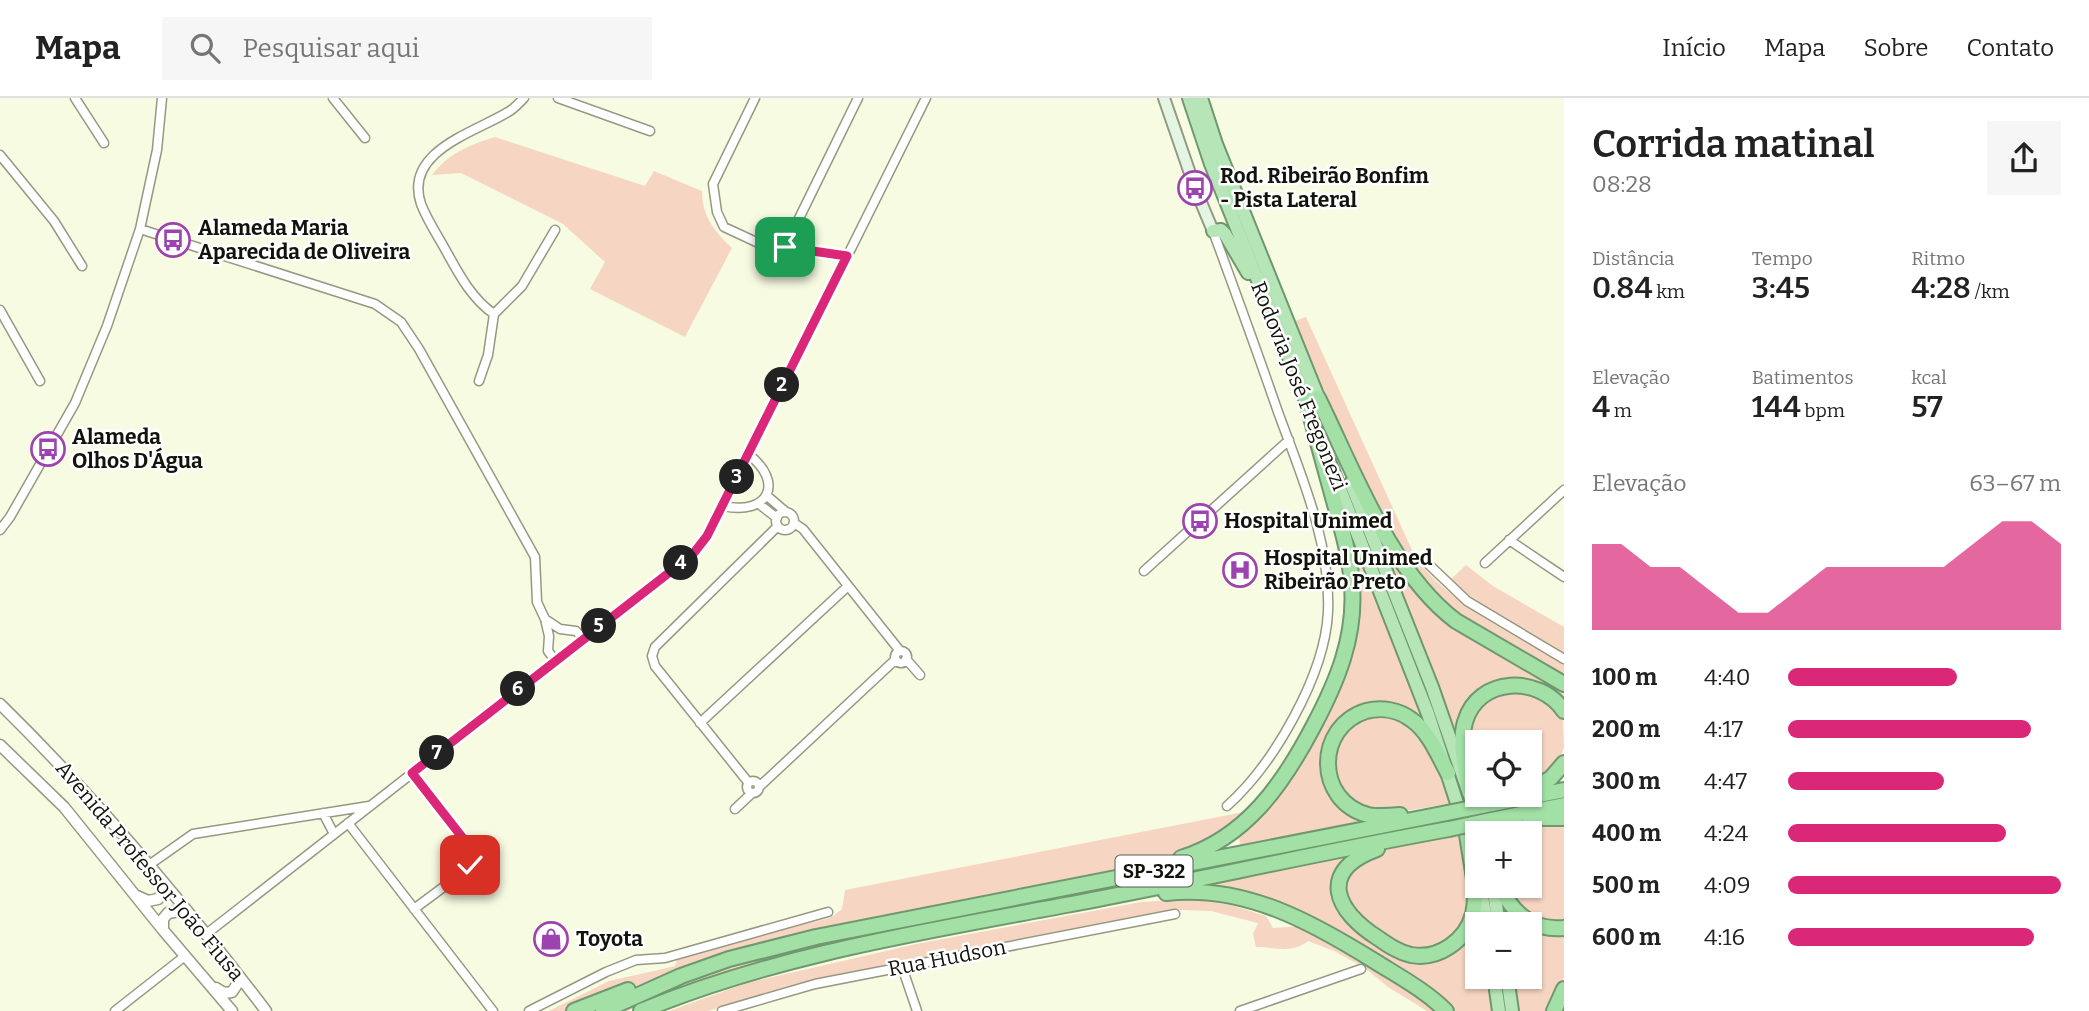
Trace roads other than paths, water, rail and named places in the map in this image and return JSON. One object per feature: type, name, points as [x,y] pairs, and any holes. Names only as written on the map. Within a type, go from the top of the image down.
[{"type":"highway","name":"Rodovia José Fregonezi","points":[[1189,98],[1211,164],[1269,310],[1312,398],[1432,687],[1465,779]]},
{"type":"highway","name":"Rodovia José Fregonezi","points":[[1201,98],[1448,773],[1483,821]]},
{"type":"highway","points":[[1213,231],[1222,230],[1225,234],[1269,310]]},
{"type":"highway","points":[[1312,398],[1377,520],[1417,585],[1456,621],[1564,684]]},
{"type":"highway","points":[[1079,886],[1193,855],[1241,825],[1281,783],[1329,697],[1348,643],[1352,624],[1353,587],[1348,551],[1312,398]]},
{"type":"highway","points":[[1465,759],[1464,724],[1474,704],[1500,687],[1526,686],[1549,695],[1564,711]]},
{"type":"highway","points":[[1447,813],[1372,816],[1359,811],[1344,802],[1332,787],[1327,771],[1327,757],[1336,732],[1350,719],[1370,710],[1391,710],[1409,717],[1421,727],[1448,773]]},
{"type":"highway","points":[[1542,783],[1551,778],[1564,763]]},
{"type":"highway","name":"SP-322","points":[[1489,821],[1564,790]]},
{"type":"highway","name":"SP-322","points":[[1493,821],[1564,805]]},
{"type":"highway","points":[[1486,821],[1503,807]]},
{"type":"highway","name":"SP-322","points":[[603,1011],[681,976],[729,959],[850,929],[1447,813],[1477,821]]},
{"type":"highway","points":[[1516,821],[1564,818]]},
{"type":"highway","name":"SP-322","points":[[641,1011],[738,975],[798,959],[1465,826]]},
{"type":"highway","points":[[1432,832],[1362,855],[1348,866],[1340,882],[1341,901],[1353,920],[1392,947],[1412,955],[1430,955],[1447,948],[1460,937],[1470,921],[1474,898]]},
{"type":"highway","points":[[1085,901],[1180,891],[1230,895],[1256,902],[1316,926],[1424,993],[1446,1011]]},
{"type":"highway","points":[[1507,898],[1523,918],[1545,928],[1564,928]]},
{"type":"highway","points":[[574,1011],[671,975],[729,959]]},
{"type":"highway","points":[[1496,989],[1499,1011]]},
{"type":"highway","points":[[1509,989],[1512,1011]]},
{"type":"highway","points":[[1554,1011],[1564,989]]},
{"type":"highway","points":[[650,1011],[680,995]]},
{"type":"main road","points":[[1164,98],[1213,231]]},
{"type":"street","points":[[75,98],[103,143]]},
{"type":"street","points":[[81,109],[85,98]]},
{"type":"street","points":[[0,530],[75,403],[107,326],[140,229],[157,150],[162,98]]},
{"type":"street","points":[[333,98],[365,138]]},
{"type":"street","points":[[494,314],[479,303],[460,275],[420,201],[419,184],[434,153],[510,111],[524,98]]},
{"type":"street","points":[[558,98],[650,131]]},
{"type":"street","points":[[755,98],[713,184],[717,212],[724,227],[769,248],[785,247],[847,256]]},
{"type":"street","points":[[785,247],[858,98]]},
{"type":"street","points":[[205,935],[693,554],[707,536],[723,506],[926,98]]},
{"type":"street","points":[[0,155],[54,221],[82,266]]},
{"type":"street","points":[[140,229],[375,304],[401,322],[419,349],[535,557],[537,602],[549,636],[548,651],[555,660]]},
{"type":"street","points":[[479,381],[488,355],[494,314],[509,302],[522,286],[555,230]]},
{"type":"street","points":[[1213,231],[1312,504],[1326,568],[1328,613],[1322,652],[1299,704],[1275,749],[1249,787],[1227,806]]},
{"type":"street","points":[[0,310],[40,381]]},
{"type":"street","points":[[1144,571],[1289,440]]},
{"type":"street","points":[[723,506],[742,510],[760,503],[766,495],[766,472],[760,463],[748,454]]},
{"type":"street","points":[[1485,563],[1564,490]]},
{"type":"street","points":[[766,495],[792,515],[794,523],[803,529],[900,651],[906,653],[906,659],[920,675]]},
{"type":"street","points":[[760,503],[786,529],[794,523]]},
{"type":"street","points":[[756,790],[746,788],[748,782],[654,666],[652,656],[655,648],[778,522],[780,513],[786,512]]},
{"type":"street","points":[[1509,540],[1564,577]]},
{"type":"street","points":[[1423,559],[1467,601],[1564,659]]},
{"type":"street","points":[[700,723],[847,587]]},
{"type":"street","points":[[545,619],[561,629],[576,631],[583,638]]},
{"type":"street","points":[[549,636],[561,629]]},
{"type":"street","points":[[735,808],[895,660],[895,654],[900,651]]},
{"type":"street","points":[[895,660],[900,663],[906,659]]},
{"type":"street","name":"Avenida Professor João Fiusa","points":[[0,704],[97,803],[266,1011]]},
{"type":"street","name":"Avenida Professor João Fiusa","points":[[0,745],[64,807],[232,1011]]},
{"type":"street","points":[[412,773],[469,846],[472,857],[468,868],[414,909]]},
{"type":"street","points":[[149,865],[193,834],[370,806]]},
{"type":"street","points":[[324,813],[334,834]]},
{"type":"street","points":[[348,823],[493,1011]]},
{"type":"street","points":[[136,896],[148,901],[158,899],[163,892],[164,883]]},
{"type":"street","points":[[163,930],[163,919],[168,912],[179,911],[192,918]]},
{"type":"street","points":[[529,1011],[636,960],[665,958],[828,912]]},
{"type":"street","name":"Rua Hudson","points":[[722,1011],[815,984],[1175,914]]},
{"type":"street","points":[[115,1011],[185,956]]},
{"type":"street","points":[[902,967],[917,1011]]},
{"type":"street","points":[[1240,1011],[1266,1007],[1361,969]]},
{"type":"street","points":[[209,985],[224,993],[232,992],[238,983],[236,972]]},
{"type":"place","name":"Rod. Ribeirão Bonfim - Pista Lateral","points":[[1195,188]]},
{"type":"place","name":"Alameda Maria Aparecida de Oliveira","points":[[173,240]]},
{"type":"place","name":"Alameda Olhos D'Água","points":[[48,449]]},
{"type":"place","name":"Hospital Unimed","points":[[1200,521]]},
{"type":"place","name":"Hospital Unimed Ribeirão Preto","points":[[1240,570]]},
{"type":"place","name":"Toyota","points":[[551,939]]}]
